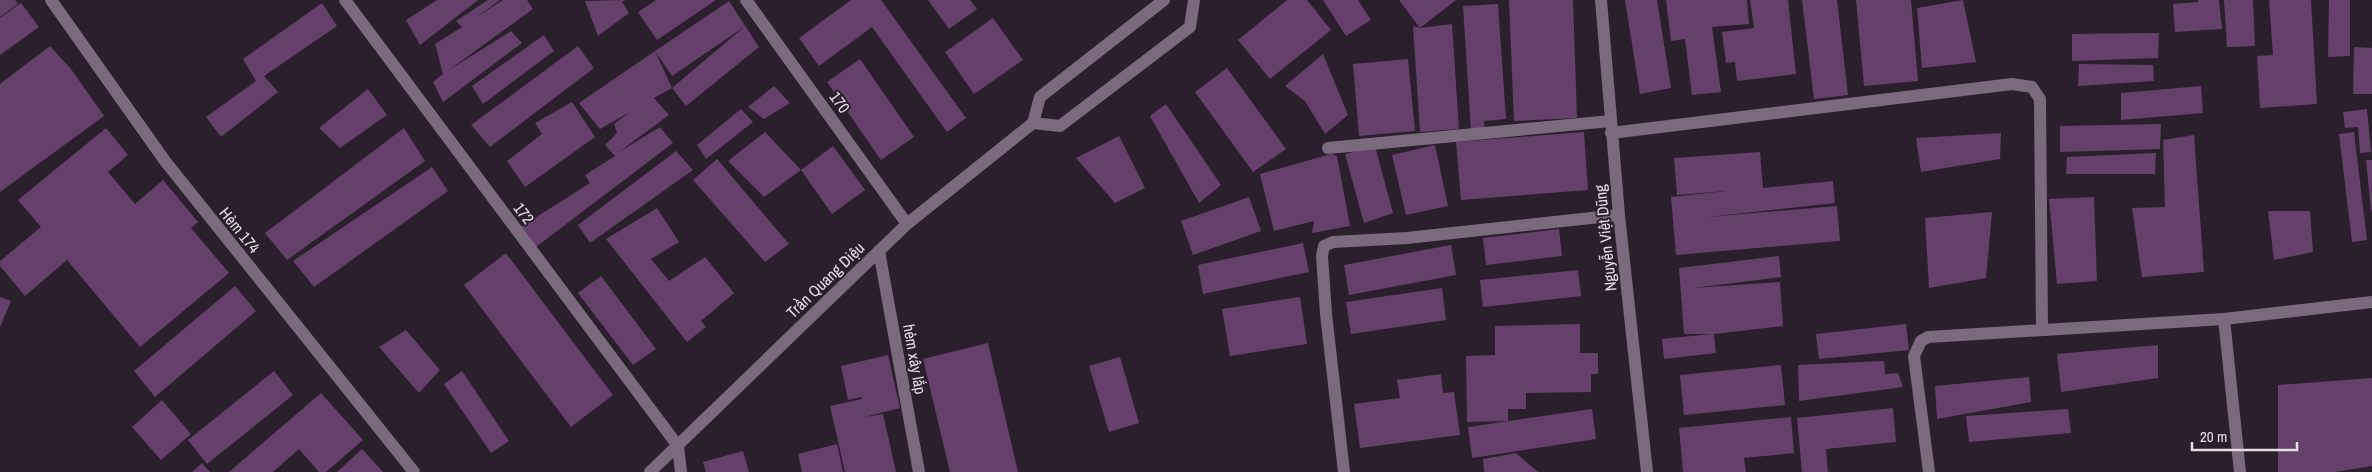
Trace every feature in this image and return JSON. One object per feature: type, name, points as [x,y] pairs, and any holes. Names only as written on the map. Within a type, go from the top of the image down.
[{"type":"street","name":"Hẻm 174","points":[[51,0],[165,161],[414,472]]},
{"type":"street","name":"172","points":[[345,0],[678,446]]},
{"type":"street","name":"170","points":[[746,0],[907,224]]},
{"type":"street","points":[[1164,0],[1040,97],[1033,123],[1060,126],[1076,115],[1190,27],[1194,0]]},
{"type":"street","name":"Nguyễn Việt Dũng","points":[[1601,0],[1619,215],[1647,472]]},
{"type":"street","points":[[1328,148],[1611,127],[2012,84],[2032,87],[2040,99],[2042,330]]},
{"type":"street","name":"Trần Quang Diệu","points":[[650,472],[907,224],[1033,123]]},
{"type":"street","points":[[1344,472],[1326,314],[1322,256],[1324,246],[1333,242],[1407,238],[1619,215]]},
{"type":"street","name":"hẻm xây lắp","points":[[879,251],[919,472]]},
{"type":"street","points":[[1929,472],[1914,356],[1921,341],[1928,337],[2224,319],[2372,302]]},
{"type":"street","points":[[2224,319],[2240,472]]},
{"type":"street","points":[[678,446],[682,472]]},
{"type":"building","points":[[0,0],[15,0],[18,4],[0,17]]},
{"type":"building","points":[[437,0],[478,0],[420,45],[406,20]]},
{"type":"building","points":[[488,0],[500,0],[477,17],[503,0],[527,0],[533,9],[449,70],[511,31],[522,43],[443,102],[433,82],[443,74],[435,44],[462,27],[456,21]]},
{"type":"building","points":[[625,0],[622,2],[629,13],[598,36],[585,1]]},
{"type":"building","points":[[656,0],[716,0],[657,40],[638,12]]},
{"type":"building","points":[[851,0],[881,0],[966,118],[947,132],[872,27],[819,66],[799,38]]},
{"type":"building","points":[[928,0],[970,0],[977,9],[949,29]]},
{"type":"building","points":[[1287,0],[1307,0],[1331,30],[1270,79],[1238,40]]},
{"type":"building","points":[[1323,0],[1358,0],[1371,20],[1346,36]]},
{"type":"building","points":[[1399,0],[1456,0],[1420,28]]},
{"type":"building","points":[[1509,0],[1573,0],[1577,118],[1514,121]]},
{"type":"building","points":[[1625,0],[1657,0],[1671,88],[1640,94]]},
{"type":"building","points":[[1666,0],[1747,0],[1749,24],[1712,27],[1721,92],[1692,95],[1685,39],[1671,41]]},
{"type":"building","points":[[1750,0],[1788,0],[1796,74],[1737,81],[1735,62],[1726,63],[1722,32],[1754,28]]},
{"type":"building","points":[[1802,0],[1837,0],[1848,95],[1814,99]]},
{"type":"building","points":[[1856,0],[1911,0],[1918,81],[1864,86]]},
{"type":"building","points":[[1963,0],[1976,62],[1922,68],[1917,8]]},
{"type":"building","points":[[2198,0],[2219,0],[2222,29],[2175,32],[2173,4],[2198,2]]},
{"type":"building","points":[[2224,0],[2253,0],[2255,46],[2227,47]]},
{"type":"building","points":[[2269,0],[2311,0],[2317,104],[2260,108],[2257,56],[2273,55]]},
{"type":"building","points":[[2329,0],[2350,0],[2350,56],[2328,57]]},
{"type":"building","points":[[729,1],[759,47],[686,106],[672,88],[744,27],[672,76],[655,51]]},
{"type":"building","points":[[21,3],[39,27],[0,55],[0,18]]},
{"type":"building","points":[[322,3],[337,26],[264,76],[278,92],[221,137],[206,117],[256,81],[243,59]]},
{"type":"building","points":[[1498,4],[1506,119],[1484,121],[1485,130],[1471,131],[1463,6]]},
{"type":"building","points":[[993,18],[1023,60],[974,94],[945,52]]},
{"type":"building","points":[[1452,24],[1459,129],[1420,132],[1413,26],[1420,28]]},
{"type":"building","points":[[2159,33],[2158,58],[2072,61],[2072,34]]},
{"type":"building","points":[[544,35],[554,51],[483,104],[472,86]]},
{"type":"building","points":[[50,46],[71,69],[104,116],[0,192],[0,84]]},
{"type":"building","points":[[578,46],[594,68],[490,147],[471,125]]},
{"type":"building","points":[[2354,47],[2372,48],[2372,94],[2353,94]]},
{"type":"building","points":[[655,51],[672,88],[654,98],[669,115],[619,152],[660,127],[673,143],[536,247],[519,228],[590,183],[585,175],[615,156],[605,145],[617,133],[614,124],[630,112],[600,129],[579,103]]},
{"type":"building","points":[[1323,54],[1348,115],[1325,134],[1305,101],[1285,86]]},
{"type":"building","points":[[860,59],[914,137],[881,160],[827,82]]},
{"type":"building","points":[[1408,59],[1415,131],[1359,136],[1353,64]]},
{"type":"building","points":[[2079,64],[2153,65],[2154,81],[2078,86]]},
{"type":"building","points":[[1227,68],[1286,149],[1253,172],[1195,92]]},
{"type":"building","points":[[774,86],[790,103],[764,119],[748,107]]},
{"type":"building","points":[[2201,86],[2203,113],[2121,120],[2121,93]]},
{"type":"building","points":[[368,89],[387,115],[340,148],[319,128]]},
{"type":"building","points":[[572,102],[595,137],[525,187],[507,161],[542,134],[535,123]]},
{"type":"building","points":[[1166,104],[1221,185],[1199,203],[1150,116]]},
{"type":"building","points":[[741,109],[753,122],[706,159],[697,145]]},
{"type":"building","points":[[2367,109],[2371,152],[2360,153],[2358,127],[2345,128],[2343,112]]},
{"type":"building","points":[[2161,124],[2160,149],[2060,152],[2060,126]]},
{"type":"building","points":[[106,128],[128,155],[108,172],[135,204],[163,180],[198,222],[191,228],[229,273],[140,347],[67,260],[25,296],[0,266],[0,261],[41,227],[18,200]]},
{"type":"building","points":[[404,128],[425,161],[287,260],[265,233]]},
{"type":"building","points":[[765,132],[801,170],[764,197],[728,161]]},
{"type":"building","points":[[1584,132],[1588,190],[1461,200],[1456,142]]},
{"type":"building","points":[[2354,132],[2367,240],[2352,242],[2339,134]]},
{"type":"building","points":[[2001,133],[2000,159],[1921,172],[1916,138]]},
{"type":"building","points":[[2194,135],[2204,272],[2142,277],[2132,208],[2165,207],[2163,140]]},
{"type":"building","points":[[1119,136],[1145,188],[1115,203],[1076,158]]},
{"type":"building","points":[[1435,145],[1448,206],[1406,215],[1392,155]]},
{"type":"building","points":[[833,146],[865,190],[832,214],[801,170]]},
{"type":"building","points":[[1375,146],[1393,213],[1364,223],[1345,154]]},
{"type":"building","points":[[676,151],[693,170],[590,243],[578,225]]},
{"type":"building","points":[[1760,152],[1763,188],[1833,181],[1835,203],[1708,217],[1837,206],[1840,241],[1676,255],[1671,197],[1726,191],[1677,195],[1674,158]]},
{"type":"building","points":[[2156,153],[2155,174],[2066,174],[2067,157]]},
{"type":"building","points":[[1331,154],[1337,156],[1350,226],[1312,233],[1314,221],[1274,231],[1260,174]]},
{"type":"building","points":[[717,159],[789,244],[765,262],[693,180]]},
{"type":"building","points":[[2366,160],[2372,160],[2372,211],[2371,211]]},
{"type":"building","points":[[432,167],[448,191],[314,287],[293,261]]},
{"type":"building","points":[[1249,197],[1261,231],[1193,255],[1181,221]]},
{"type":"building","points":[[2094,197],[2097,281],[2057,284],[2049,199]]},
{"type":"building","points":[[657,208],[679,242],[651,259],[669,281],[705,257],[734,293],[701,321],[706,327],[687,342],[606,239]]},
{"type":"building","points":[[2268,211],[2310,211],[2313,252],[2274,260]]},
{"type":"building","points":[[1992,212],[1986,278],[1929,288],[1925,218]]},
{"type":"building","points":[[1559,229],[1562,256],[1486,265],[1483,238]]},
{"type":"building","points":[[1303,243],[1309,272],[1203,294],[1198,265]]},
{"type":"building","points":[[1451,245],[1456,275],[1349,295],[1344,265]]},
{"type":"building","points":[[506,253],[613,395],[571,427],[464,285]]},
{"type":"building","points":[[1779,256],[1781,277],[1693,288],[1780,282],[1783,326],[1714,334],[1716,353],[1664,359],[1662,339],[1712,334],[1684,334],[1679,268]]},
{"type":"building","points":[[1578,270],[1581,296],[1483,307],[1480,280]]},
{"type":"building","points":[[601,276],[656,349],[633,365],[578,293]]},
{"type":"building","points":[[235,286],[256,311],[155,397],[134,371]]},
{"type":"building","points":[[1442,288],[1446,320],[1351,334],[1346,302]]},
{"type":"building","points":[[0,297],[11,301],[0,327]]},
{"type":"building","points":[[1300,297],[1307,344],[1230,356],[1222,309]]},
{"type":"building","points":[[1580,324],[1580,353],[1598,353],[1598,374],[1591,374],[1591,392],[1526,393],[1526,409],[1508,409],[1508,421],[1467,422],[1466,356],[1495,355],[1495,326]]},
{"type":"building","points":[[1906,324],[1909,350],[1819,359],[1816,334]]},
{"type":"building","points":[[406,330],[440,370],[419,393],[379,347]]},
{"type":"building","points":[[988,343],[1018,472],[950,472],[923,359]]},
{"type":"building","points":[[2158,345],[2158,378],[2061,392],[2057,354]]},
{"type":"building","points":[[888,355],[900,408],[865,417],[883,414],[896,472],[845,472],[830,406],[862,399],[861,397],[848,400],[841,366]]},
{"type":"building","points":[[1120,357],[1139,423],[1109,432],[1089,366]]},
{"type":"building","points":[[1884,361],[1885,374],[1898,373],[1903,387],[1799,401],[1798,365]]},
{"type":"building","points":[[1781,365],[1785,405],[1684,415],[1680,375]]},
{"type":"building","points":[[274,371],[293,395],[207,464],[188,440]]},
{"type":"building","points":[[462,371],[509,441],[491,453],[444,384]]},
{"type":"building","points":[[1441,374],[1443,393],[1454,392],[1460,435],[1360,448],[1354,404],[1400,398],[1397,380]]},
{"type":"building","points":[[2029,377],[2031,402],[1937,419],[1935,386]]},
{"type":"building","points":[[2372,378],[2372,466],[2335,472],[2278,472],[2278,385]]},
{"type":"building","points":[[321,393],[363,440],[326,472],[319,472],[299,449],[273,472],[229,472]]},
{"type":"building","points":[[162,400],[191,434],[161,460],[132,427]]},
{"type":"building","points":[[1893,408],[1896,442],[1826,449],[1828,472],[1802,472],[1797,418]]},
{"type":"building","points":[[1592,409],[1596,439],[1472,458],[1468,427]]},
{"type":"building","points":[[2068,409],[2071,433],[1969,442],[1966,416]]},
{"type":"building","points":[[1791,417],[1794,453],[1744,458],[1746,472],[1683,472],[1679,428]]},
{"type":"building","points":[[837,444],[843,472],[802,472],[798,454]]},
{"type":"building","points":[[362,449],[383,472],[337,472]]},
{"type":"building","points":[[743,451],[749,472],[706,472],[703,462]]},
{"type":"building","points":[[1516,453],[1538,472],[1484,472],[1483,459]]},
{"type":"building","points":[[202,463],[210,472],[192,472]]}]
